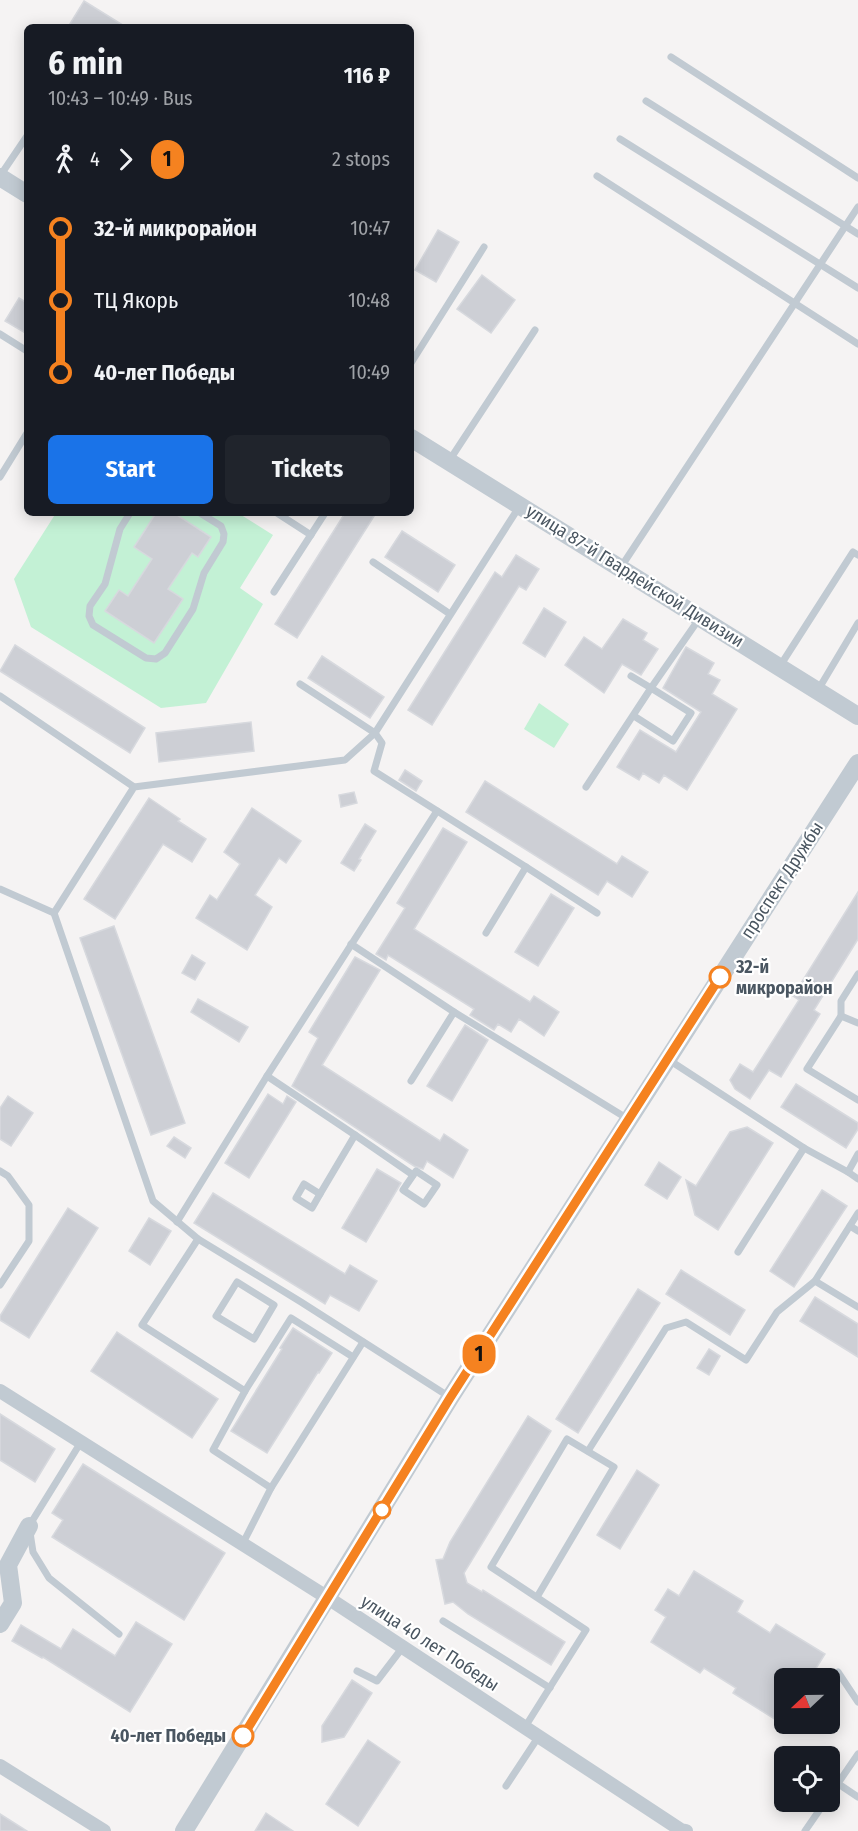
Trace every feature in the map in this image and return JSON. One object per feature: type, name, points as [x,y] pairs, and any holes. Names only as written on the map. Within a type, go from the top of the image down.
[{"type":"street","points":[[0,176],[24,192]]},
{"type":"street","name":"улица 87-й Гвардейской Дивизии","points":[[414,440],[858,716]]},
{"type":"street","name":"проспект Дружбы","points":[[629,1120],[858,763]]},
{"type":"street","points":[[184,1831],[450,1398],[629,1120]]},
{"type":"street","name":"улица 40 лет Победы","points":[[0,1391],[243,1543],[686,1831]]},
{"type":"street","points":[[0,1624],[13,1604],[8,1565],[30,1526]]},
{"type":"street","points":[[0,1766],[104,1831]]},
{"type":"lane","points":[[671,57],[858,178]]},
{"type":"lane","points":[[646,101],[858,234]]},
{"type":"lane","points":[[620,139],[858,288]]},
{"type":"lane","points":[[0,176],[24,140]]},
{"type":"lane","points":[[597,176],[858,344]]},
{"type":"lane","points":[[621,567],[858,207]]},
{"type":"lane","points":[[414,358],[484,247]]},
{"type":"lane","points":[[449,461],[535,330]]},
{"type":"lane","points":[[0,334],[24,349]]},
{"type":"lane","points":[[0,477],[24,438]]},
{"type":"lane","points":[[0,696],[134,787],[345,760],[375,733],[520,505]]},
{"type":"lane","points":[[128,516],[120,529],[105,584],[90,606],[89,616],[93,625],[146,658],[156,660],[165,653],[193,609],[204,573],[223,542],[224,534],[221,526],[205,516]]},
{"type":"lane","points":[[282,516],[311,535]]},
{"type":"lane","points":[[274,591],[324,516]]},
{"type":"lane","points":[[780,666],[855,553],[858,544]]},
{"type":"lane","points":[[373,562],[450,614]]},
{"type":"lane","points":[[586,787],[700,617]]},
{"type":"lane","points":[[818,690],[858,624]]},
{"type":"lane","points":[[631,676],[691,713],[673,741],[634,716]]},
{"type":"lane","points":[[300,684],[375,733],[382,743],[374,771],[597,913]]},
{"type":"lane","points":[[54,914],[134,787]]},
{"type":"lane","points":[[177,1222],[436,811]]},
{"type":"lane","points":[[486,933],[526,867]]},
{"type":"lane","points":[[0,889],[54,914],[153,1201],[198,1239],[450,1398]]},
{"type":"lane","points":[[351,944],[454,1012],[629,1120]]},
{"type":"lane","points":[[858,974],[841,1001],[841,1016],[807,1069],[858,1100]]},
{"type":"lane","points":[[411,1081],[454,1012]]},
{"type":"lane","points":[[841,1016],[858,1023]]},
{"type":"lane","points":[[668,1060],[804,1148],[858,1179]]},
{"type":"lane","points":[[267,1076],[413,1175]]},
{"type":"lane","points":[[320,1194],[355,1135]]},
{"type":"lane","points":[[738,1252],[804,1148]]},
{"type":"lane","points":[[848,1172],[858,1154]]},
{"type":"lane","points":[[0,1171],[8,1176],[29,1205],[29,1232],[28,1241],[0,1285]]},
{"type":"lane","points":[[416,1171],[437,1185],[424,1204],[403,1190],[413,1175],[416,1171]]},
{"type":"lane","points":[[588,1451],[666,1328],[686,1322],[746,1360],[777,1312],[815,1281],[858,1213]]},
{"type":"lane","points":[[850,1226],[858,1231]]},
{"type":"lane","points":[[198,1239],[142,1325],[244,1391]]},
{"type":"lane","points":[[815,1281],[858,1307]]},
{"type":"lane","points":[[237,1282],[268,1301],[274,1305],[254,1339],[216,1316],[237,1282]]},
{"type":"lane","points":[[268,1301],[278,1288]]},
{"type":"lane","points":[[271,1488],[213,1450],[244,1391],[291,1318],[352,1357]]},
{"type":"lane","points":[[243,1543],[271,1488],[363,1342]]},
{"type":"lane","points":[[525,1727],[586,1630],[491,1568],[567,1439],[614,1467],[537,1597]]},
{"type":"lane","points":[[81,1442],[30,1526],[33,1552],[50,1578],[119,1634]]},
{"type":"lane","points":[[443,1621],[550,1689]]},
{"type":"lane","points":[[357,1671],[377,1681],[403,1647]]},
{"type":"lane","points":[[840,1675],[858,1702]]},
{"type":"lane","points":[[506,1786],[539,1736]]},
{"type":"lane","points":[[840,1779],[858,1754]]},
{"type":"lane","points":[[840,1785],[858,1797]]},
{"type":"lane","points":[[806,1831],[818,1812]]},
{"type":"green space","points":[[54,516],[243,516],[273,535],[240,588],[263,604],[206,703],[161,708],[31,627],[14,579]]},
{"type":"green space","points":[[539,703],[569,724],[554,748],[524,729]]},
{"type":"building","points":[[84,1],[121,24],[70,24]]},
{"type":"building","points":[[438,230],[459,242],[436,282],[415,270]]},
{"type":"building","points":[[482,275],[515,300],[491,333],[457,309]]},
{"type":"building","points":[[19,298],[24,301],[24,332],[5,321]]},
{"type":"building","points":[[154,516],[179,516],[211,537],[198,557],[192,553],[168,589],[183,599],[154,643],[105,611],[119,590],[128,596],[152,559],[134,547]]},
{"type":"building","points":[[343,516],[374,516],[297,638],[275,624]]},
{"type":"building","points":[[402,531],[455,565],[438,592],[385,557]]},
{"type":"building","points":[[516,555],[539,569],[526,590],[519,586],[432,725],[408,710],[495,572],[502,577]]},
{"type":"building","points":[[544,608],[566,622],[545,657],[523,643]]},
{"type":"building","points":[[623,619],[647,633],[643,640],[658,649],[641,675],[622,664],[604,693],[565,665],[584,637],[602,649]]},
{"type":"building","points":[[15,645],[145,728],[130,753],[0,671]]},
{"type":"building","points":[[686,647],[714,663],[708,674],[720,680],[712,694],[737,709],[687,790],[664,775],[659,783],[643,773],[639,780],[617,767],[640,730],[676,752],[701,712],[663,688]]},
{"type":"building","points":[[322,656],[384,697],[370,718],[308,678]]},
{"type":"building","points":[[251,722],[254,751],[159,762],[156,733]]},
{"type":"building","points":[[405,770],[422,781],[416,791],[399,780]]},
{"type":"building","points":[[485,781],[617,864],[622,856],[648,872],[632,897],[607,881],[598,895],[466,812]]},
{"type":"building","points":[[354,792],[357,803],[341,807],[339,795]]},
{"type":"building","points":[[149,798],[206,839],[192,862],[163,844],[115,919],[84,899]]},
{"type":"building","points":[[252,808],[301,841],[286,863],[279,858],[255,895],[272,907],[247,950],[196,918],[210,895],[217,900],[240,864],[224,852]]},
{"type":"building","points":[[365,824],[376,831],[354,871],[341,863]]},
{"type":"building","points":[[443,828],[467,842],[414,929],[530,1002],[534,996],[559,1012],[544,1036],[519,1019],[511,1032],[498,1024],[494,1030],[470,1015],[474,1009],[388,955],[386,960],[376,954],[405,908],[397,903]]},
{"type":"building","points":[[858,892],[858,939],[814,1010],[820,1014],[781,1077],[769,1070],[750,1099],[735,1089],[730,1080],[740,1064],[753,1072],[799,1000],[793,996]]},
{"type":"building","points":[[551,894],[574,908],[538,966],[515,952]]},
{"type":"building","points":[[114,926],[185,1123],[151,1135],[80,938]]},
{"type":"building","points":[[192,955],[205,963],[195,980],[182,973]]},
{"type":"building","points":[[355,957],[380,970],[322,1065],[440,1141],[444,1134],[468,1150],[453,1178],[427,1161],[423,1169],[414,1166],[292,1086],[318,1038],[309,1032]]},
{"type":"building","points":[[198,999],[248,1027],[239,1042],[191,1012]]},
{"type":"building","points":[[465,1025],[488,1040],[452,1101],[427,1086]]},
{"type":"building","points":[[796,1084],[858,1123],[858,1129],[846,1148],[781,1107]]},
{"type":"building","points":[[268,1094],[283,1104],[287,1096],[296,1102],[249,1178],[225,1163]]},
{"type":"building","points":[[8,1096],[33,1113],[11,1146],[0,1139],[0,1108]]},
{"type":"building","points":[[747,1127],[773,1143],[718,1230],[695,1215],[686,1180],[696,1186],[730,1132]]},
{"type":"building","points":[[174,1137],[191,1148],[185,1158],[167,1146]]},
{"type":"building","points":[[659,1162],[681,1177],[667,1199],[645,1185]]},
{"type":"building","points":[[377,1169],[401,1183],[366,1242],[342,1228]]},
{"type":"building","points":[[822,1190],[847,1206],[794,1287],[770,1271]]},
{"type":"building","points":[[213,1193],[345,1274],[350,1265],[377,1281],[359,1311],[330,1295],[325,1304],[194,1223]]},
{"type":"building","points":[[68,1208],[98,1228],[29,1338],[0,1320],[0,1316]]},
{"type":"building","points":[[149,1218],[171,1231],[150,1265],[129,1251]]},
{"type":"building","points":[[681,1270],[745,1310],[730,1335],[666,1294]]},
{"type":"building","points":[[638,1289],[660,1303],[578,1433],[556,1419]]},
{"type":"building","points":[[815,1297],[858,1324],[858,1357],[800,1321]]},
{"type":"building","points":[[293,1328],[332,1353],[267,1453],[231,1431]]},
{"type":"building","points":[[117,1332],[218,1399],[192,1438],[91,1371]]},
{"type":"building","points":[[709,1349],[720,1356],[709,1375],[697,1368]]},
{"type":"building","points":[[0,1414],[55,1449],[35,1482],[0,1460]]},
{"type":"building","points":[[528,1416],[551,1431],[464,1573],[467,1583],[482,1592],[483,1590],[565,1642],[551,1665],[468,1614],[453,1602],[445,1604],[436,1560],[443,1559],[450,1542]]},
{"type":"building","points":[[83,1464],[225,1553],[184,1620],[52,1537],[63,1520],[52,1513]]},
{"type":"building","points":[[637,1470],[659,1485],[620,1549],[597,1535]]},
{"type":"building","points":[[694,1571],[743,1601],[737,1612],[770,1633],[776,1624],[825,1654],[816,1668],[774,1668],[774,1719],[733,1693],[736,1688],[704,1668],[700,1673],[651,1642],[666,1617],[655,1610],[668,1589],[679,1596]]},
{"type":"building","points":[[136,1622],[172,1644],[130,1712],[43,1657],[12,1641],[21,1625],[61,1649],[73,1629],[115,1656]]},
{"type":"building","points":[[352,1680],[372,1693],[344,1737],[322,1742],[322,1726]]},
{"type":"building","points":[[368,1740],[400,1762],[358,1826],[326,1804]]},
{"type":"building","points":[[266,1813],[293,1831],[255,1831]]},
{"type":"building","points":[[0,1814],[27,1831],[0,1831]]},
{"type":"bus line","name":"1","points":[[243,1736],[450,1398],[720,977]]},
{"type":"place","name":"32-й микрорайон","points":[[720,977]]},
{"type":"place","name":"40-лет Победы","points":[[243,1736]]}]
